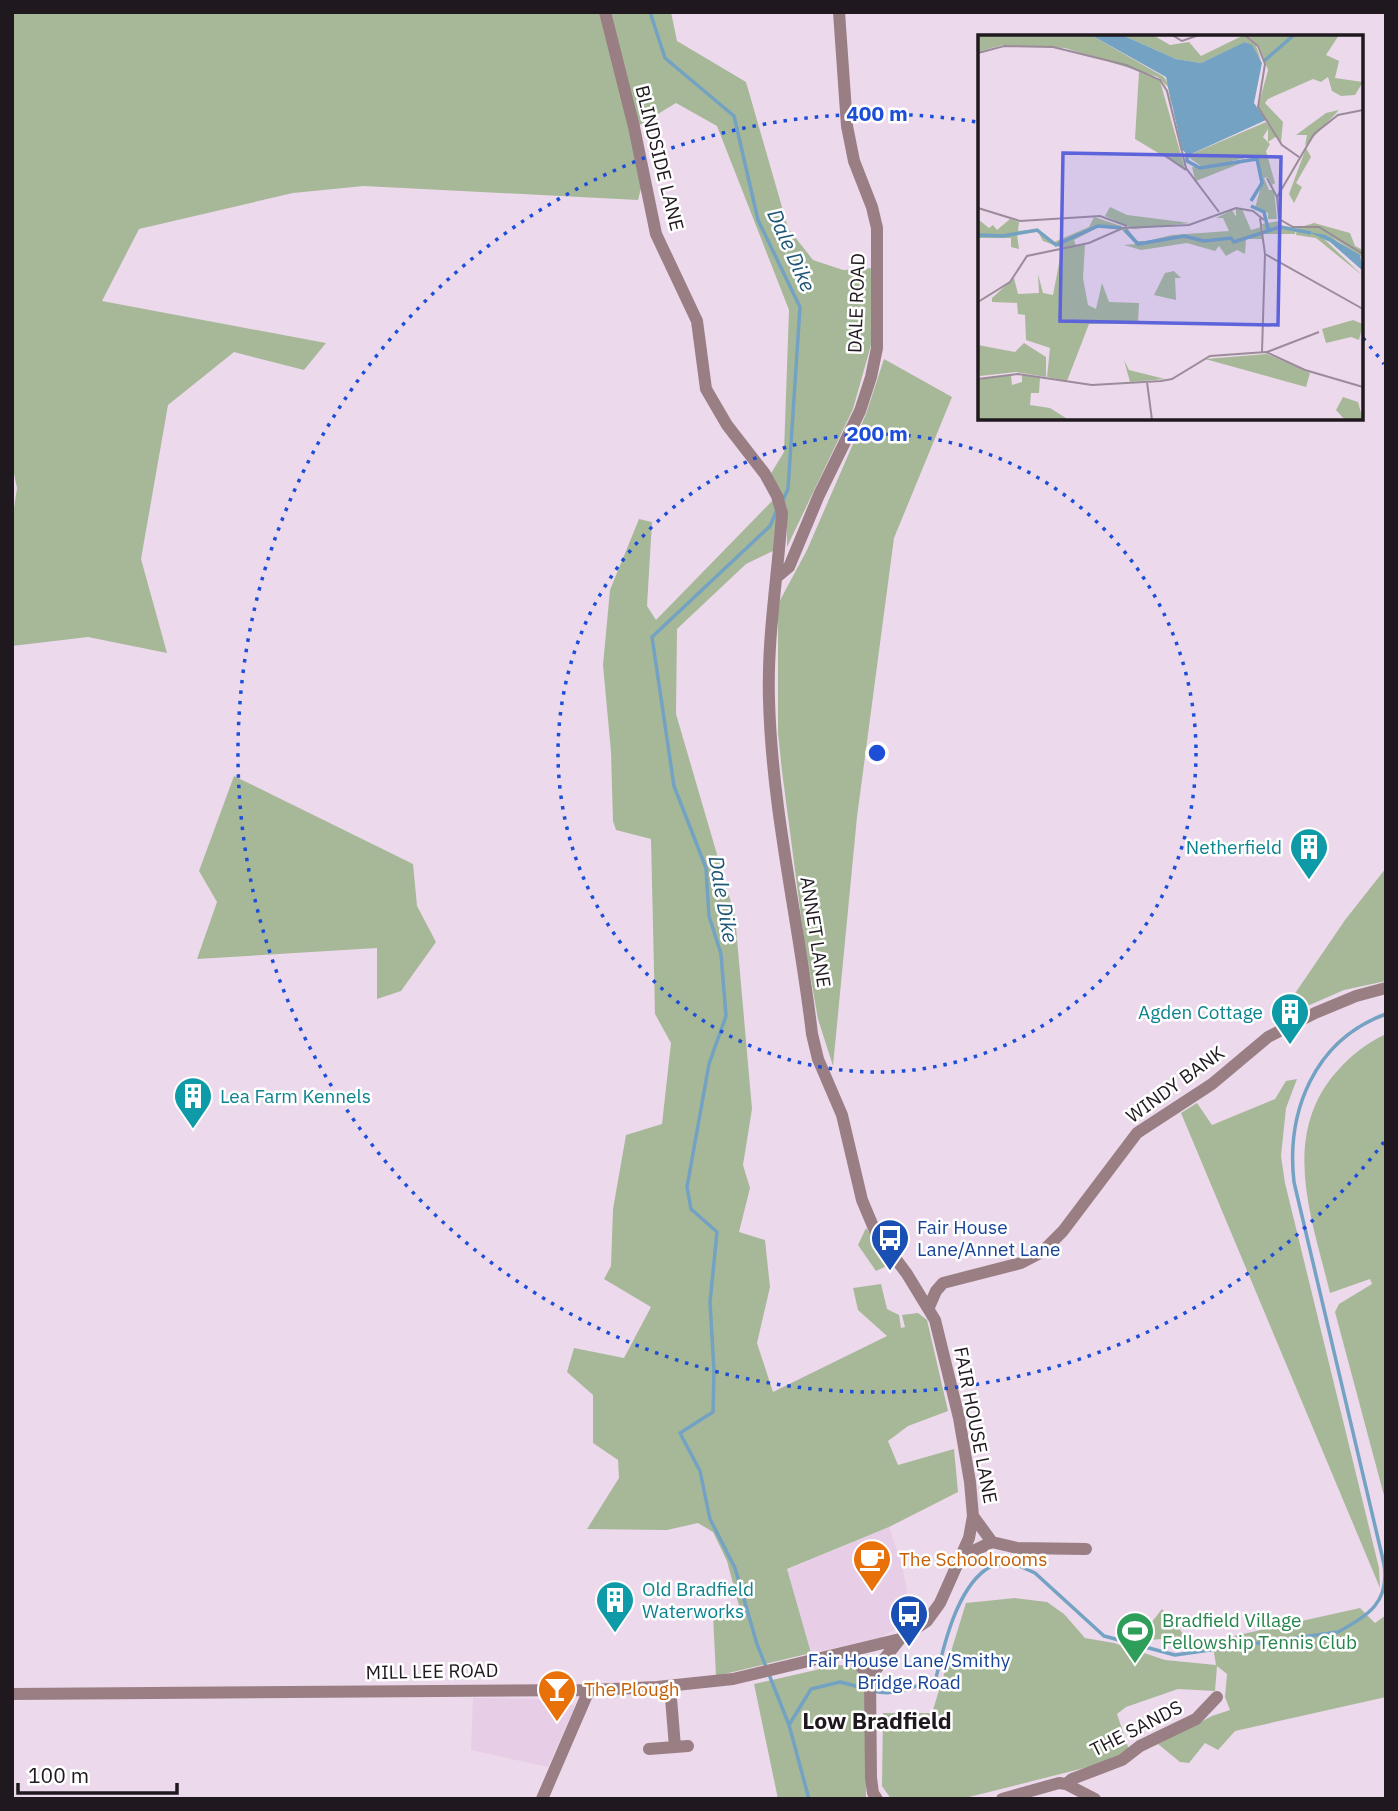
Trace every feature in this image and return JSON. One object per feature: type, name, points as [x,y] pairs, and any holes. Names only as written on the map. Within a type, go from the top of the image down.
[{"type":"street","name":"BLINDSIDE LANE","points":[[605,12],[634,127],[656,234],[697,321],[706,389],[727,425],[765,474],[777,496],[782,513],[778,577]]},
{"type":"street","name":"DALE ROAD","points":[[778,577],[789,567],[819,495],[860,411],[877,348],[877,228],[854,161],[847,126],[839,12]]},
{"type":"street","name":"ANNET LANE","points":[[778,577],[769,639],[771,736],[783,852],[812,1034],[818,1059],[842,1115],[862,1200],[875,1231],[910,1278]]},
{"type":"street","name":"WINDY BANK","points":[[910,1278],[943,1283],[1021,1264],[1042,1252],[1063,1231],[1137,1133],[1212,1084],[1280,1030],[1335,1004],[1386,988]]},
{"type":"street","name":"FAIR HOUSE LANE","points":[[849,1653],[900,1639],[927,1621],[940,1604],[961,1557],[969,1538],[973,1516],[959,1419],[935,1320],[910,1278]]},
{"type":"street","points":[[929,1307],[943,1283]]},
{"type":"street","points":[[973,1516],[992,1542]]},
{"type":"street","points":[[961,1557],[992,1542],[1017,1548],[1086,1549]]},
{"type":"street","points":[[870,1678],[900,1639]]},
{"type":"street","points":[[849,1653],[870,1678],[871,1779],[873,1793],[877,1799]]},
{"type":"street","name":"MILL LEE ROAD","points":[[12,1694],[589,1690],[670,1686],[733,1679],[849,1653]]},
{"type":"street","points":[[649,1749],[681,1746],[670,1686]]},
{"type":"street","points":[[542,1799],[589,1690]]},
{"type":"street","name":"THE SANDS","points":[[1002,1799],[1048,1785],[1066,1784],[1122,1760],[1140,1746],[1196,1718],[1217,1697]]},
{"type":"street","points":[[1066,1784],[1095,1799]]},
{"type":"shaded area","points":[[889,1527],[902,1565],[907,1591],[904,1599],[912,1619],[880,1638],[811,1653],[787,1570]]},
{"type":"shaded area","points":[[473,1698],[555,1699],[575,1706],[548,1767],[471,1750]]},
{"type":"green space","points":[[12,12],[601,12],[642,185],[638,200],[364,186],[293,193],[139,229],[102,301],[326,343],[304,370],[234,352],[168,405],[141,559],[167,653],[88,637],[12,646],[12,521],[17,488],[12,464]]},
{"type":"green space","points":[[610,12],[671,12],[677,41],[746,82],[788,228],[813,260],[843,270],[874,268],[871,345],[853,409],[787,547],[787,508],[770,475],[784,452],[789,310],[717,126],[676,103],[638,126]]},
{"type":"green space","points":[[884,359],[952,397],[894,538],[857,817],[833,1066],[818,1019],[804,939],[782,771],[778,733],[778,604],[807,550],[866,414]]},
{"type":"green space","points":[[774,499],[779,514],[773,551],[746,564],[677,629],[676,714],[735,916],[752,1109],[743,1165],[750,1188],[739,1232],[765,1240],[770,1287],[757,1343],[773,1392],[887,1336],[858,1310],[853,1288],[881,1284],[887,1309],[899,1315],[901,1328],[905,1327],[902,1315],[918,1313],[927,1320],[948,1411],[908,1426],[888,1441],[898,1465],[954,1449],[958,1492],[889,1527],[787,1569],[811,1653],[716,1676],[713,1615],[741,1613],[727,1561],[713,1532],[698,1523],[667,1530],[587,1529],[619,1478],[618,1460],[593,1443],[593,1395],[567,1372],[574,1348],[624,1358],[651,1307],[604,1279],[611,1266],[613,1209],[626,1135],[662,1124],[671,1043],[655,1014],[651,839],[616,830],[613,821],[611,752],[603,665],[610,590],[639,519],[652,522],[647,606],[656,620]]},
{"type":"green space","points":[[234,776],[413,864],[417,906],[436,942],[401,991],[377,999],[377,948],[197,959],[217,902],[199,871]]},
{"type":"green space","points":[[1386,868],[1386,981],[1344,990],[1289,1014],[1281,1014],[1345,920]]},
{"type":"green space","points":[[1386,1034],[1386,1503],[1335,1312],[1339,1304],[1372,1284],[1370,1279],[1330,1293],[1310,1211],[1304,1155],[1308,1128],[1317,1102],[1332,1077],[1356,1052]]},
{"type":"green space","points":[[1297,1079],[1286,1108],[1281,1156],[1285,1183],[1379,1568],[1380,1588],[1181,1113],[1197,1103],[1212,1125],[1275,1099],[1286,1081]]},
{"type":"green space","points":[[866,1228],[891,1264],[876,1271],[858,1245]]},
{"type":"green space","points":[[1015,1598],[1047,1602],[1064,1614],[1085,1638],[1114,1643],[1165,1660],[1216,1665],[1212,1641],[1360,1608],[1375,1623],[1386,1615],[1386,1697],[1235,1731],[1218,1750],[1205,1743],[1189,1763],[1180,1762],[1158,1744],[1212,1716],[1230,1710],[1225,1697],[1227,1674],[1217,1666],[1215,1691],[1178,1689],[1126,1707],[1117,1714],[1129,1750],[1120,1759],[961,1799],[891,1799],[882,1786],[883,1713],[932,1713],[966,1603]]},
{"type":"green space","points":[[1162,1609],[1186,1637],[1137,1641]]},
{"type":"green space","points":[[838,1665],[856,1671],[866,1687],[866,1799],[778,1799],[754,1684]]},
{"type":"waterway","name":"Dale Dike","points":[[650,12],[665,58],[734,116],[758,220],[800,307],[788,489],[783,500]]},
{"type":"waterway","name":"Dale Dike","points":[[777,510],[770,526],[652,637],[674,786],[706,868],[709,916],[721,954],[726,1016],[709,1064],[687,1187],[691,1209],[717,1232],[710,1302],[714,1371],[713,1412],[680,1433],[700,1471],[710,1519],[735,1568],[757,1644],[789,1725],[809,1799]]},
{"type":"waterway","points":[[874,1691],[897,1692],[936,1678],[953,1620],[966,1592],[985,1570],[1011,1562],[1035,1573],[1104,1636],[1175,1655],[1338,1632],[1359,1620],[1374,1606],[1384,1588],[1384,1564],[1294,1182],[1293,1156],[1301,1105],[1323,1060],[1340,1041],[1361,1026],[1386,1014]]},
{"type":"waterway","points":[[789,1725],[811,1689],[840,1682],[867,1689]]},
{"type":"place","name":"Netherfield","points":[[1309,881]]},
{"type":"place","name":"Agden Cottage","points":[[1290,1046]]},
{"type":"place","name":"Lea Farm Kennels","points":[[193,1130]]},
{"type":"place","name":"Fair House Lane/Annet Lane","points":[[890,1272]]},
{"type":"place","name":"The Schoolrooms","points":[[872,1593]]},
{"type":"place","name":"Old Bradfield Waterworks","points":[[615,1634]]},
{"type":"place","name":"Fair House Lane/Smithy Bridge Road","points":[[909,1648]]},
{"type":"place","name":"Bradfield Village Fellowship Tennis Club","points":[[1135,1665]]},
{"type":"place","name":"The Plough","points":[[557,1723]]},
{"type":"district","name":"Low Bradfield","points":[[877,1720]]}]
